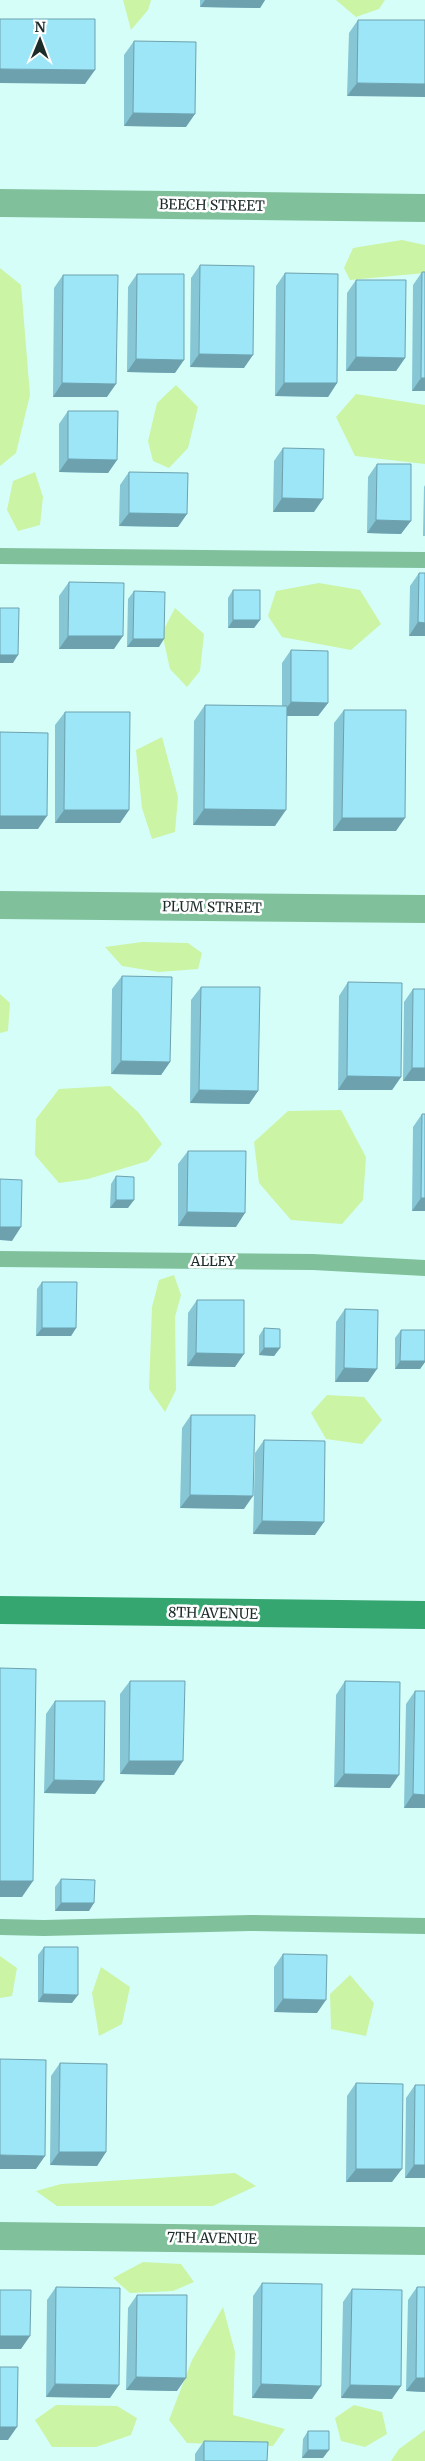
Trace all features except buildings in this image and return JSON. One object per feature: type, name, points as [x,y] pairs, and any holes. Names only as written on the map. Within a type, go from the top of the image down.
[{"type":"street","name":"BEECH STREET","points":[[0,203],[425,208]]},
{"type":"street","name":"PLUM STREET","points":[[0,905],[425,909]]},
{"type":"street","name":"8TH AVENUE","points":[[0,1610],[425,1615]]},
{"type":"street","name":"7TH AVENUE","points":[[0,2236],[425,2241]]},
{"type":"lane","points":[[0,556],[425,560]]},
{"type":"lane","name":"ALLEY","points":[[0,1259],[313,1262],[425,1268]]},
{"type":"lane","points":[[0,1927],[44,1928],[250,1923],[425,1926]]},
{"type":"green space","points":[[123,0],[151,0],[148,10],[131,30]]},
{"type":"green space","points":[[336,0],[385,0],[379,9],[356,17]]},
{"type":"green space","points":[[402,240],[425,245],[425,273],[350,280],[344,268],[353,248]]},
{"type":"green space","points":[[0,268],[21,285],[30,395],[16,453],[0,466]]},
{"type":"green space","points":[[176,385],[198,407],[188,448],[169,468],[153,461],[148,441],[157,403]]},
{"type":"green space","points":[[356,394],[425,405],[425,464],[355,456],[336,417]]},
{"type":"green space","points":[[35,472],[43,497],[40,525],[18,531],[7,510],[13,481]]},
{"type":"green space","points":[[319,583],[360,590],[381,624],[351,650],[282,637],[268,616],[276,591]]},
{"type":"green space","points":[[175,608],[204,634],[200,671],[187,687],[170,669],[162,633]]},
{"type":"green space","points":[[162,737],[178,797],[175,832],[152,839],[142,808],[136,750]]},
{"type":"green space","points":[[142,942],[188,943],[202,953],[198,969],[159,972],[122,966],[105,947]]},
{"type":"green space","points":[[0,994],[10,1003],[8,1031],[0,1033]]},
{"type":"green space","points":[[110,1086],[139,1113],[162,1144],[148,1161],[88,1179],[59,1183],[35,1155],[36,1119],[59,1089]]},
{"type":"green space","points":[[341,1110],[366,1157],[363,1200],[342,1224],[291,1220],[259,1183],[254,1142],[288,1111]]},
{"type":"green space","points":[[174,1275],[181,1295],[175,1317],[176,1390],[165,1412],[149,1389],[152,1307],[159,1280]]},
{"type":"green space","points":[[327,1395],[364,1397],[382,1420],[362,1444],[326,1439],[311,1413]]},
{"type":"green space","points":[[0,1956],[17,1968],[12,1996],[0,1998]]},
{"type":"green space","points":[[101,1967],[130,1987],[122,2024],[99,2036],[92,1993]]},
{"type":"green space","points":[[350,1975],[374,2003],[366,2036],[331,2029],[330,1994]]},
{"type":"green space","points":[[235,2173],[256,2186],[213,2206],[57,2206],[36,2191],[61,2184]]},
{"type":"green space","points":[[143,2262],[181,2264],[194,2282],[173,2291],[130,2293],[113,2278]]},
{"type":"green space","points":[[223,2307],[235,2352],[233,2415],[285,2429],[273,2446],[187,2443],[169,2420],[192,2360]]},
{"type":"green space","points":[[56,2405],[117,2406],[137,2418],[131,2435],[96,2447],[52,2447],[35,2420]]},
{"type":"green space","points":[[354,2405],[382,2412],[387,2434],[365,2447],[341,2441],[335,2418]]},
{"type":"green space","points":[[425,2430],[425,2461],[391,2461],[399,2449]]}]
